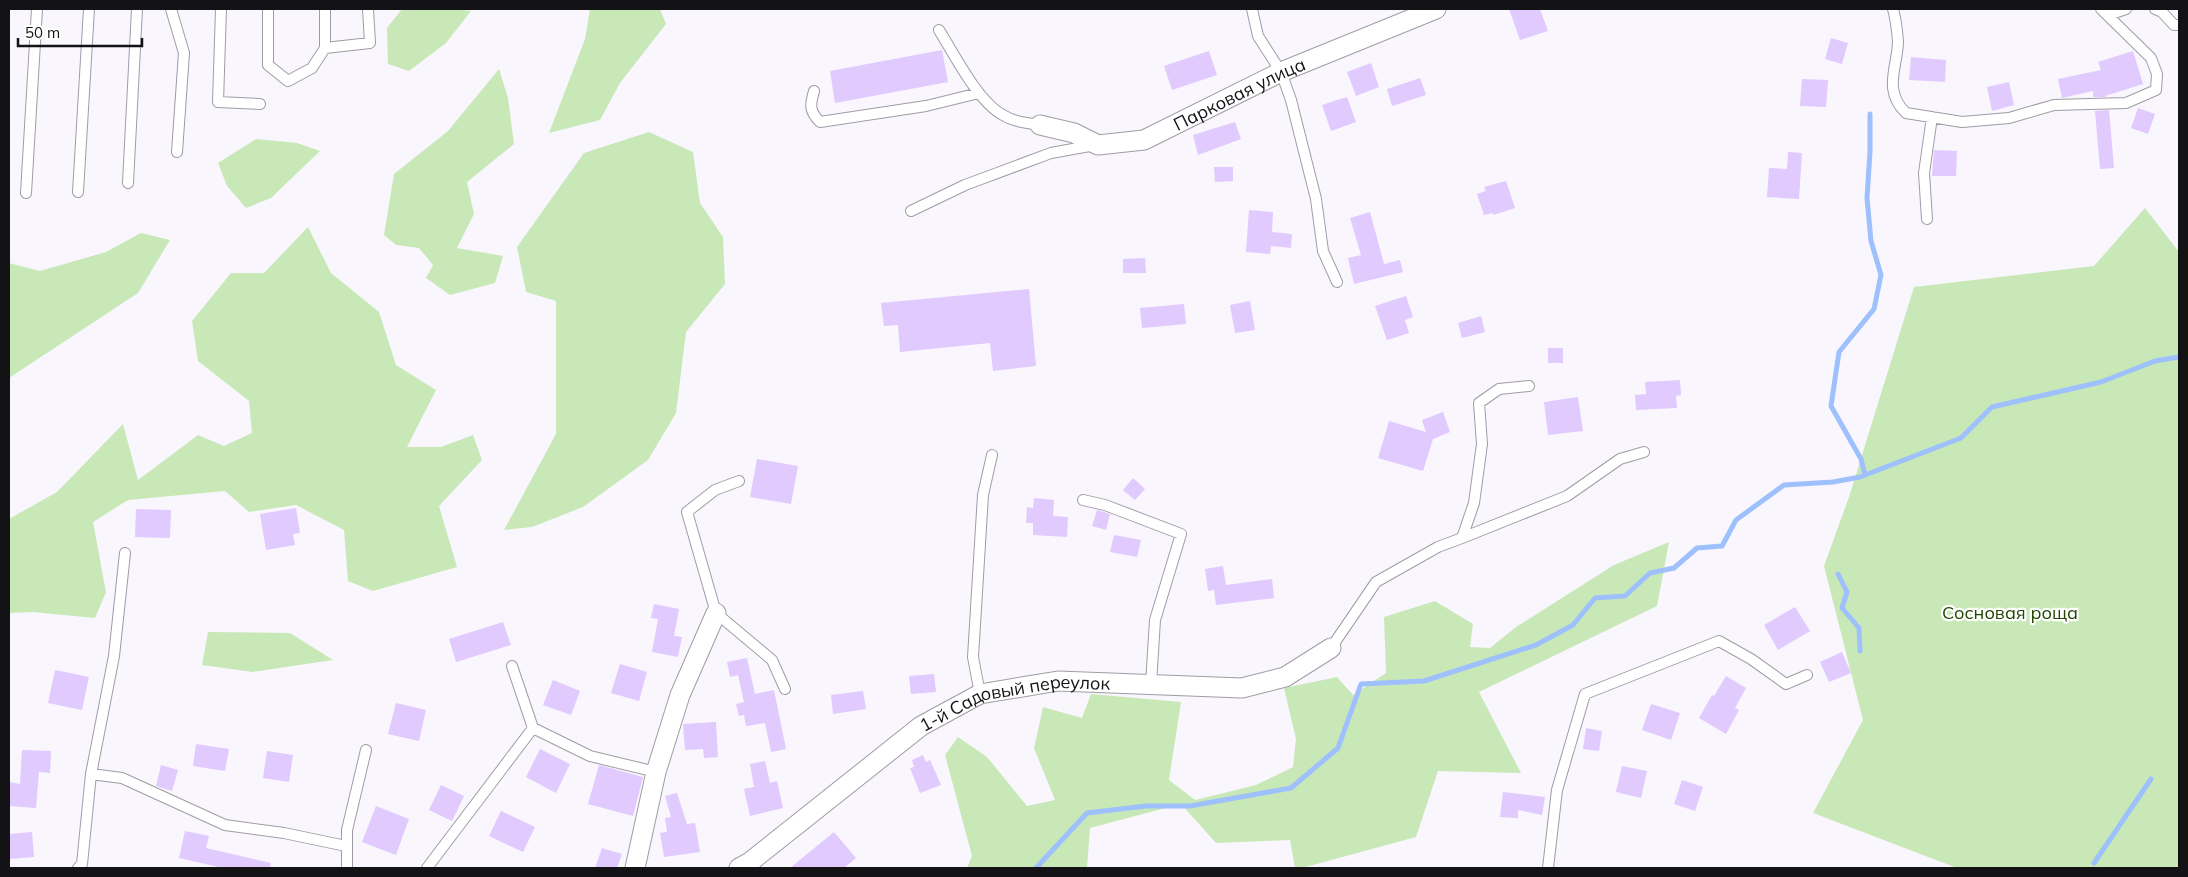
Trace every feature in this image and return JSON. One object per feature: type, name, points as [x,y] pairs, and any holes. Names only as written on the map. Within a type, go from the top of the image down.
[{"type":"street","name":"Парковая улица","points":[[1098,145],[1144,140],[1281,72],[1436,9]]},
{"type":"street","points":[[1040,125],[1074,133],[1098,145]]},
{"type":"street","points":[[635,868],[656,772],[680,695],[716,613]]},
{"type":"street","name":"1-й Садовый переулок","points":[[738,868],[750,862],[921,726],[980,694],[1058,681],[1242,688],[1285,677],[1331,648]]},
{"type":"lane","points":[[26,193],[38,9]]},
{"type":"lane","points":[[78,192],[89,9]]},
{"type":"lane","points":[[128,183],[137,9]]},
{"type":"lane","points":[[171,9],[184,53],[177,152]]},
{"type":"lane","points":[[221,9],[218,102],[260,104]]},
{"type":"lane","points":[[268,9],[268,65],[288,81],[312,68],[325,48],[325,9]]},
{"type":"lane","points":[[325,48],[370,43],[368,9]]},
{"type":"lane","points":[[1252,9],[1258,36],[1281,72],[1304,147],[1316,199],[1323,250],[1337,282]]},
{"type":"lane","points":[[1894,9],[1898,42],[1892,74],[1895,96],[1899,106],[1906,113],[1962,122],[2009,118],[2054,106],[2126,103],[2156,90],[2156,74],[2150,58],[2105,12]]},
{"type":"lane","points":[[2105,12],[2126,9]]},
{"type":"lane","points":[[2155,9],[2162,12],[2174,25],[2179,25]]},
{"type":"lane","points":[[939,30],[979,93],[1001,115],[1020,122],[1040,125]]},
{"type":"lane","points":[[814,91],[810,104],[812,114],[820,122],[926,106],[979,93]]},
{"type":"lane","points":[[1926,219],[1924,172],[1932,117]]},
{"type":"lane","points":[[912,211],[965,186],[1051,153],[1098,145]]},
{"type":"lane","points":[[1462,538],[1474,503],[1482,444],[1479,403],[1499,389],[1529,386]]},
{"type":"lane","points":[[1331,648],[1376,582],[1438,547],[1567,496],[1620,458],[1644,452]]},
{"type":"lane","points":[[980,694],[974,657],[983,495],[992,455]]},
{"type":"lane","points":[[739,481],[715,490],[687,512],[716,613],[772,660],[785,689]]},
{"type":"lane","points":[[1083,500],[1105,505],[1181,534],[1155,620],[1151,684]]},
{"type":"lane","points":[[78,868],[82,864],[91,774],[114,656],[125,553]]},
{"type":"lane","points":[[1548,868],[1557,790],[1585,694],[1719,641],[1751,659],[1786,684],[1807,675]]},
{"type":"lane","points":[[512,666],[533,728],[590,756],[656,772]]},
{"type":"lane","points":[[427,868],[533,728]]},
{"type":"lane","points":[[347,868],[346,830],[366,750]]},
{"type":"lane","points":[[91,774],[122,778],[225,825],[284,833],[346,846]]},
{"type":"green space","points":[[402,9],[457,9],[471,11],[446,43],[409,71],[388,64],[387,28]]},
{"type":"green space","points":[[590,9],[660,9],[666,24],[620,83],[600,120],[549,133],[585,39]]},
{"type":"green space","points":[[499,69],[508,98],[514,144],[467,182],[474,214],[457,248],[503,256],[495,283],[450,295],[426,278],[433,265],[419,248],[396,245],[384,235],[394,174],[448,131]]},
{"type":"green space","points":[[649,132],[693,152],[700,203],[723,237],[725,284],[686,332],[676,413],[648,460],[583,507],[532,527],[504,530],[556,434],[556,301],[526,292],[517,247],[584,153]]},
{"type":"green space","points":[[256,139],[297,143],[320,151],[271,198],[246,208],[227,186],[218,163]]},
{"type":"green space","name":"Сосновая роща","points":[[2145,208],[2179,252],[2179,868],[1957,868],[1813,813],[1863,720],[1824,566],[1849,497],[1914,287],[2094,266]]},
{"type":"green space","points":[[308,227],[331,273],[379,312],[396,365],[436,390],[407,447],[441,447],[473,435],[482,460],[439,506],[457,567],[373,591],[348,581],[344,530],[296,505],[249,512],[225,491],[128,500],[93,522],[106,592],[95,618],[32,612],[9,613],[9,519],[57,492],[123,424],[138,480],[198,435],[224,446],[252,433],[249,401],[198,361],[192,321],[231,273],[264,273]]},
{"type":"green space","points":[[141,233],[170,240],[138,293],[9,378],[9,263],[40,271],[106,252]]},
{"type":"green space","points":[[1669,542],[1657,606],[1479,692],[1521,773],[1438,771],[1416,837],[1302,868],[1295,868],[1290,840],[1216,843],[1181,804],[1090,828],[1087,868],[967,868],[972,856],[945,755],[958,737],[987,757],[1027,806],[1055,800],[1034,748],[1043,707],[1082,718],[1091,694],[1181,702],[1169,780],[1195,800],[1256,785],[1293,767],[1296,739],[1284,688],[1337,677],[1353,695],[1386,673],[1384,617],[1435,601],[1473,624],[1470,647],[1490,648],[1516,627],[1614,565]]},
{"type":"green space","points":[[208,632],[290,633],[333,660],[253,672],[202,665]]},
{"type":"building","points":[[1509,9],[1540,9],[1548,31],[1520,40]]},
{"type":"building","points":[[1831,38],[1848,43],[1842,64],[1825,59]]},
{"type":"building","points":[[942,50],[948,82],[835,103],[830,71]]},
{"type":"building","points":[[1209,51],[1217,75],[1172,90],[1164,66]]},
{"type":"building","points":[[2133,51],[2143,84],[2105,96],[2107,97],[2093,97],[2093,91],[2062,98],[2058,79],[2101,70],[2098,62]]},
{"type":"building","points":[[1911,57],[1946,60],[1945,82],[1909,80]]},
{"type":"building","points":[[1371,63],[1379,87],[1356,96],[1347,72]]},
{"type":"building","points":[[1420,78],[1426,95],[1392,106],[1387,89]]},
{"type":"building","points":[[1802,79],[1828,80],[1826,107],[1800,106]]},
{"type":"building","points":[[2009,82],[2014,105],[1992,111],[1987,87]]},
{"type":"building","points":[[1347,97],[1356,122],[1331,131],[1322,105]]},
{"type":"building","points":[[2138,108],[2155,114],[2148,134],[2131,128]]},
{"type":"building","points":[[2109,110],[2114,168],[2100,169],[2095,111]]},
{"type":"building","points":[[1235,122],[1241,139],[1198,155],[1193,135]]},
{"type":"building","points":[[1934,150],[1957,151],[1956,176],[1932,176]]},
{"type":"building","points":[[1788,152],[1802,153],[1799,199],[1767,197],[1769,168],[1787,169]]},
{"type":"building","points":[[1214,167],[1233,167],[1233,181],[1215,182]]},
{"type":"building","points":[[1506,181],[1515,208],[1493,215],[1493,213],[1484,215],[1477,194],[1486,191],[1484,187]]},
{"type":"building","points":[[1249,210],[1273,212],[1272,232],[1292,234],[1291,248],[1271,246],[1270,254],[1246,252]]},
{"type":"building","points":[[1370,212],[1384,264],[1400,260],[1403,272],[1354,284],[1348,258],[1361,255],[1350,218]]},
{"type":"building","points":[[1145,258],[1146,273],[1123,273],[1123,259]]},
{"type":"building","points":[[1029,289],[1036,366],[993,371],[990,343],[900,352],[898,325],[884,326],[881,303]]},
{"type":"building","points":[[1406,296],[1413,317],[1405,320],[1409,333],[1387,340],[1375,306]]},
{"type":"building","points":[[1250,301],[1255,330],[1235,333],[1230,305]]},
{"type":"building","points":[[1184,304],[1186,324],[1142,328],[1140,308]]},
{"type":"building","points":[[1481,316],[1485,332],[1462,338],[1458,323]]},
{"type":"building","points":[[1548,348],[1563,348],[1563,363],[1548,363]]},
{"type":"building","points":[[1680,380],[1681,395],[1676,396],[1677,408],[1636,410],[1635,395],[1646,394],[1645,382]]},
{"type":"building","points":[[1578,397],[1583,431],[1548,435],[1544,402]]},
{"type":"building","points":[[1443,412],[1450,432],[1433,439],[1423,471],[1378,458],[1389,421],[1426,432],[1422,420]]},
{"type":"building","points":[[757,459],[798,466],[791,504],[750,497]]},
{"type":"building","points":[[1133,478],[1145,489],[1135,500],[1123,490]]},
{"type":"building","points":[[1034,498],[1054,500],[1053,516],[1068,517],[1067,537],[1033,535],[1033,523],[1026,523],[1027,507],[1033,508]]},
{"type":"building","points":[[296,508],[300,533],[293,534],[295,545],[266,550],[260,514]]},
{"type":"building","points":[[136,509],[171,510],[170,538],[135,537]]},
{"type":"building","points":[[1097,510],[1110,514],[1106,530],[1092,526]]},
{"type":"building","points":[[1114,535],[1141,540],[1137,557],[1110,552]]},
{"type":"building","points":[[1223,566],[1226,585],[1272,579],[1274,598],[1216,605],[1214,590],[1208,591],[1205,569]]},
{"type":"building","points":[[654,604],[679,609],[674,636],[682,637],[678,657],[652,652],[658,619],[651,618]]},
{"type":"building","points":[[1795,607],[1810,631],[1778,650],[1764,625]]},
{"type":"building","points":[[503,622],[511,645],[456,662],[449,639]]},
{"type":"building","points":[[1842,652],[1851,673],[1829,682],[1820,662]]},
{"type":"building","points":[[747,658],[755,694],[774,690],[786,749],[771,752],[765,723],[746,726],[744,715],[739,716],[736,704],[744,702],[738,675],[730,677],[727,662]]},
{"type":"building","points":[[620,664],[647,672],[639,701],[611,693]]},
{"type":"building","points":[[55,670],[89,677],[82,710],[48,703]]},
{"type":"building","points":[[934,674],[936,692],[911,694],[909,676]]},
{"type":"building","points":[[1726,676],[1746,688],[1735,708],[1739,710],[1726,734],[1699,718],[1712,695],[1714,696]]},
{"type":"building","points":[[553,680],[580,691],[571,715],[543,705]]},
{"type":"building","points":[[863,691],[866,709],[833,714],[831,695]]},
{"type":"building","points":[[396,703],[426,710],[419,741],[388,734]]},
{"type":"building","points":[[1651,704],[1680,713],[1671,740],[1642,730]]},
{"type":"building","points":[[716,722],[718,757],[704,758],[703,749],[685,750],[683,724]]},
{"type":"building","points":[[1586,728],[1602,731],[1599,751],[1583,749]]},
{"type":"building","points":[[196,744],[229,749],[225,771],[193,766]]},
{"type":"building","points":[[540,749],[570,764],[556,793],[526,777]]},
{"type":"building","points":[[22,750],[51,751],[50,773],[39,772],[36,808],[9,806],[9,782],[20,784]]},
{"type":"building","points":[[267,751],[293,755],[289,782],[263,778]]},
{"type":"building","points":[[923,755],[926,762],[930,760],[941,785],[920,793],[910,768],[914,767],[912,760]]},
{"type":"building","points":[[765,761],[770,783],[777,781],[783,808],[750,816],[744,789],[754,787],[750,764]]},
{"type":"building","points":[[161,765],[178,770],[172,791],[156,786]]},
{"type":"building","points":[[599,765],[643,777],[633,816],[588,804]]},
{"type":"building","points":[[1622,766],[1647,771],[1641,798],[1616,792]]},
{"type":"building","points":[[1682,780],[1703,787],[1695,811],[1674,804]]},
{"type":"building","points":[[441,785],[464,796],[452,821],[429,810]]},
{"type":"building","points":[[1503,792],[1545,797],[1542,815],[1518,810],[1518,818],[1500,817]]},
{"type":"building","points":[[677,793],[687,824],[695,823],[700,852],[664,857],[660,833],[667,832],[665,818],[671,817],[665,796]]},
{"type":"building","points":[[376,806],[409,819],[396,855],[362,842]]},
{"type":"building","points":[[501,811],[535,827],[523,852],[489,836]]},
{"type":"building","points":[[185,831],[209,836],[206,848],[271,863],[270,868],[223,868],[179,858]]},
{"type":"building","points":[[32,832],[34,857],[9,859],[9,834]]},
{"type":"building","points":[[834,832],[856,858],[844,868],[790,868]]},
{"type":"building","points":[[602,848],[622,854],[617,868],[595,868]]},
{"type":"waterway","points":[[1865,475],[1861,459],[1831,406],[1839,352],[1874,309],[1881,275],[1871,241],[1867,198],[1870,114]]},
{"type":"waterway","points":[[1036,868],[1087,813],[1146,806],[1190,806],[1291,788],[1338,748],[1361,684],[1424,681],[1536,645],[1573,625],[1595,598],[1625,596],[1650,573],[1674,568],[1697,548],[1722,546],[1736,520],[1784,485],[1833,482],[1860,477],[1961,438],[1992,407],[2101,382],[2155,361],[2179,357]]},
{"type":"waterway","points":[[1838,574],[1847,592],[1842,608],[1859,628],[1860,651]]},
{"type":"waterway","points":[[2094,863],[2151,779]]}]
